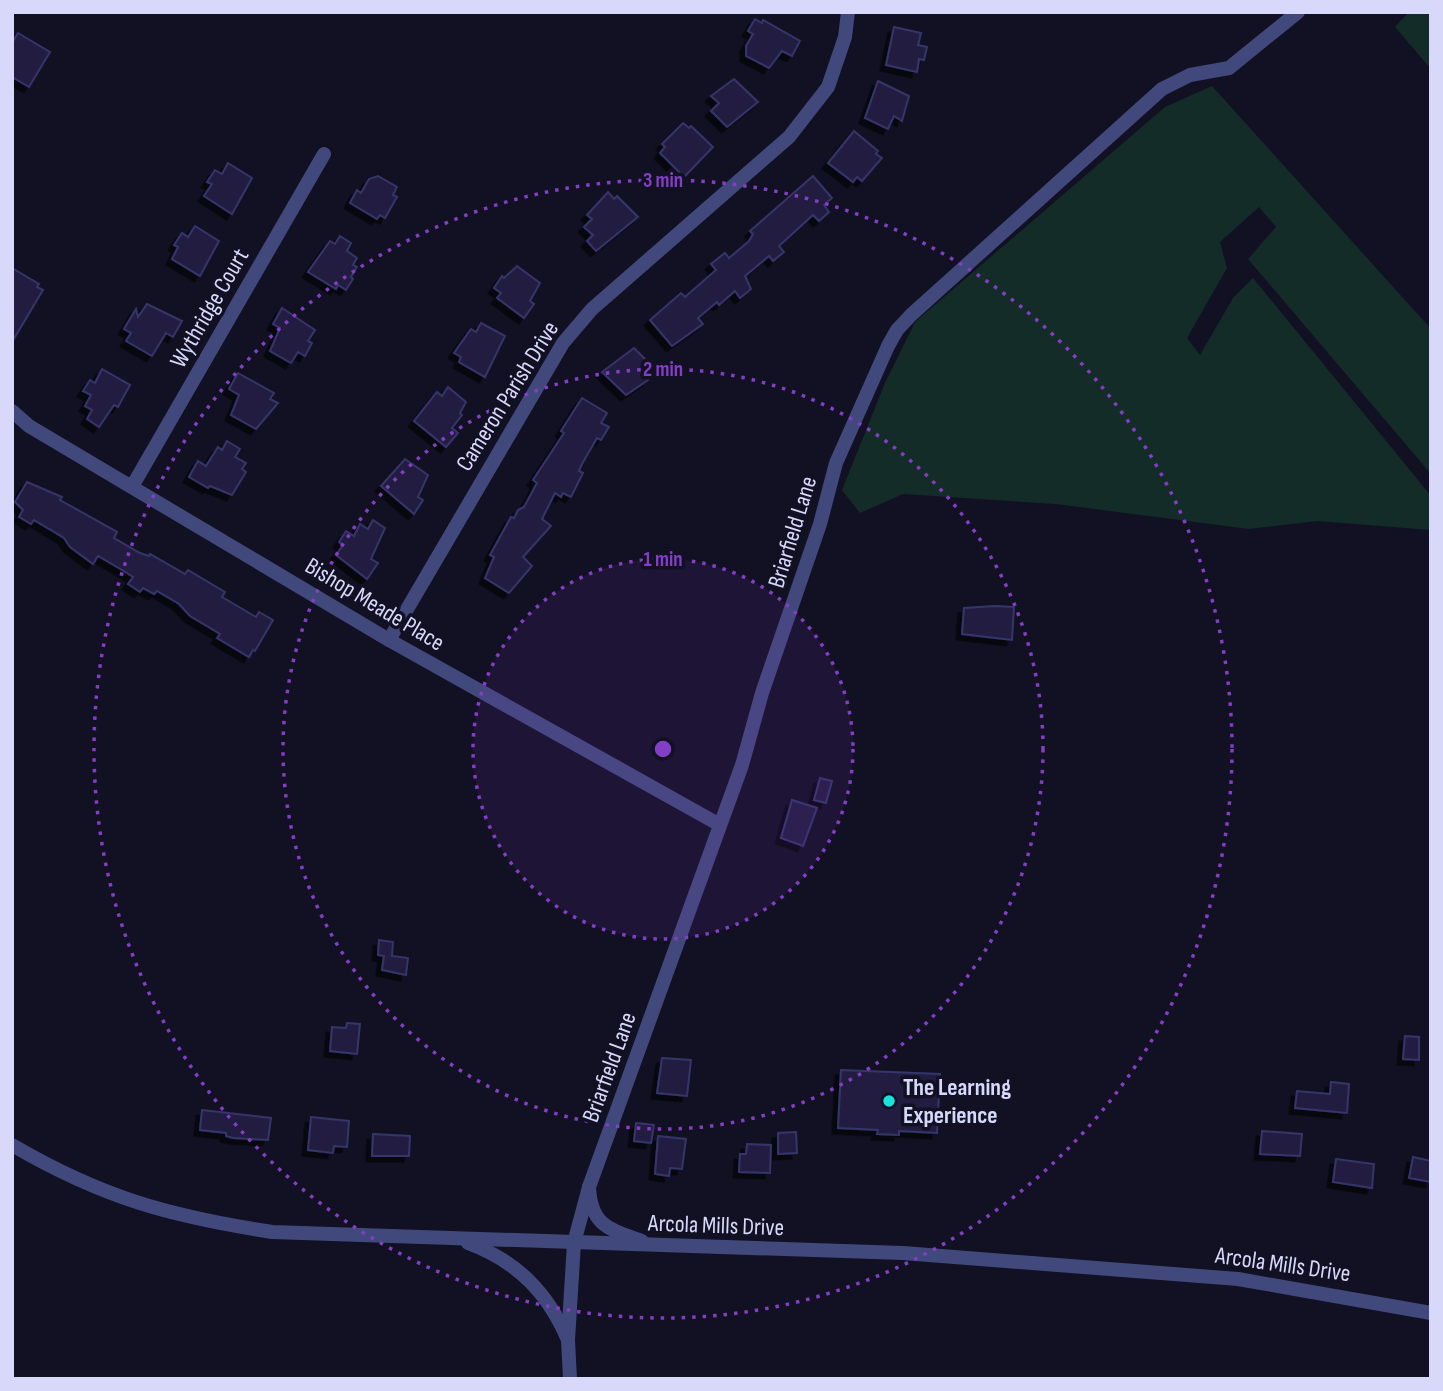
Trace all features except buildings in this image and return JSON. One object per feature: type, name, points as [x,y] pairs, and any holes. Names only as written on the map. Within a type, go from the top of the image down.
[{"type":"street","name":"Cameron Parish Drive","points":[[389,640],[563,343],[592,309],[789,137],[828,87],[838,62],[848,12]]},
{"type":"street","name":"Briarfield Lane","points":[[570,1379],[568,1340],[574,1243],[589,1187],[720,825],[820,524],[836,463],[849,429],[897,330],[1162,89],[1190,75],[1228,68],[1298,12]]},
{"type":"street","name":"Wythridge Court","points":[[133,485],[324,154]]},
{"type":"street","name":"Bishop Meade Place","points":[[12,411],[29,426],[133,485],[389,640],[720,825]]},
{"type":"street","name":"Arcola Mills Drive","points":[[12,1145],[90,1187],[194,1220],[272,1232],[903,1253],[1133,1269],[1238,1279],[1431,1313]]},
{"type":"street","points":[[589,1187],[592,1210],[600,1222],[612,1230],[653,1245]]},
{"type":"street","points":[[460,1240],[484,1249],[522,1273],[551,1306],[568,1340]]},
{"type":"green space","points":[[1409,12],[1431,14],[1431,69],[1395,27]]},
{"type":"green space","points":[[1212,86],[1431,329],[1431,474],[1248,259],[1276,227],[1259,207],[1220,242],[1227,268],[1187,338],[1200,355],[1233,298],[1253,278],[1431,496],[1431,530],[1317,521],[1249,529],[1056,504],[903,494],[860,513],[842,490],[885,383],[915,322],[1165,107]]},
{"type":"place","name":"The Learning Experience","points":[[889,1101]]}]
